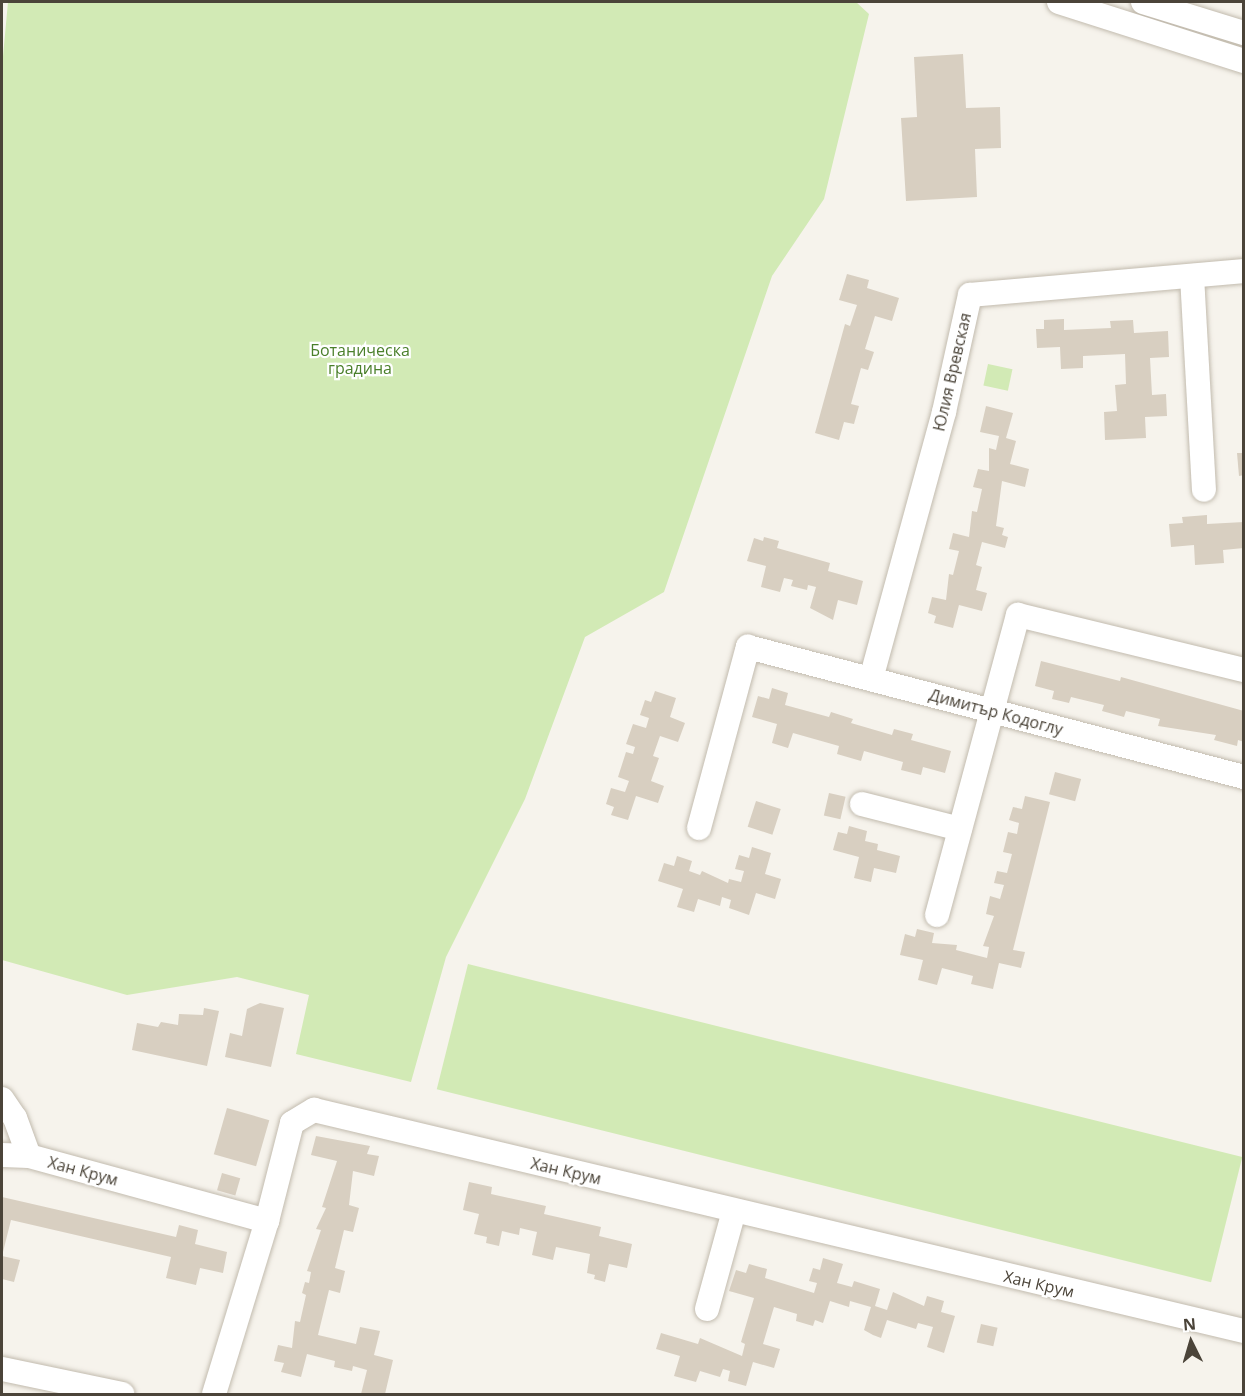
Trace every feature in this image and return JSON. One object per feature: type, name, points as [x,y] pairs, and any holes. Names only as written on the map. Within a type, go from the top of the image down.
[{"type":"street","points":[[1059,2],[1244,61]]},
{"type":"street","points":[[1143,2],[1244,33]]},
{"type":"street","name":"Юлия Вревская","points":[[871,679],[944,412],[970,295],[1244,272]]},
{"type":"street","points":[[1192,276],[1204,490]]},
{"type":"street","points":[[937,915],[1018,615],[1023,613],[1244,670]]},
{"type":"street","name":"Димитър Кодоглу","points":[[699,828],[748,647],[1244,777]]},
{"type":"street","points":[[862,804],[960,829]]},
{"type":"street","name":"Хан Крум","points":[[2,1099],[15,1118],[28,1156],[267,1221],[292,1123],[314,1110],[1244,1331]]},
{"type":"street","points":[[2,1155],[28,1156]]},
{"type":"street","points":[[707,1309],[734,1211]]},
{"type":"street","points":[[214,1395],[267,1221]]},
{"type":"street","points":[[2,1369],[122,1395]]},
{"type":"green space","name":"Ботаническа градина","points":[[8,2],[856,2],[869,14],[824,199],[772,276],[664,592],[585,637],[525,799],[446,957],[411,1082],[296,1054],[309,995],[237,977],[127,995],[2,960],[2,67]]},
{"type":"green space","points":[[988,364],[1012,369],[1008,391],[983,386]]},
{"type":"green space","points":[[468,964],[1242,1157],[1211,1282],[437,1089]]},
{"type":"building","points":[[963,54],[966,108],[1000,107],[1001,148],[975,149],[977,197],[906,201],[901,118],[917,117],[914,57]]},
{"type":"building","points":[[847,274],[869,280],[867,288],[899,298],[892,321],[875,316],[865,349],[874,352],[868,370],[861,368],[851,404],[859,406],[854,424],[844,422],[839,440],[815,433],[845,324],[850,326],[857,305],[839,300]]},
{"type":"building","points":[[1064,319],[1064,330],[1111,328],[1110,321],[1133,320],[1134,333],[1168,331],[1169,357],[1150,358],[1152,395],[1166,394],[1167,416],[1145,417],[1146,438],[1105,440],[1104,412],[1117,411],[1115,385],[1126,384],[1125,354],[1083,356],[1083,368],[1061,369],[1060,347],[1037,348],[1036,329],[1044,329],[1044,320]]},
{"type":"building","points":[[986,406],[1013,413],[1006,438],[1016,441],[1010,464],[1029,469],[1025,487],[1002,481],[996,526],[1004,528],[1002,535],[1008,537],[1005,548],[982,542],[976,565],[982,567],[976,590],[987,593],[982,611],[959,605],[953,628],[934,623],[936,616],[928,613],[932,597],[946,600],[949,574],[953,575],[959,551],[949,549],[953,533],[969,537],[972,511],[977,512],[982,489],[973,487],[978,469],[989,471],[989,448],[996,450],[999,436],[980,432]]},
{"type":"building","points":[[1237,453],[1244,453],[1244,475],[1239,476]]},
{"type":"building","points":[[1207,515],[1207,524],[1244,522],[1244,548],[1223,550],[1224,563],[1195,565],[1194,545],[1171,547],[1169,524],[1183,523],[1182,517]]},
{"type":"building","points":[[764,537],[779,541],[777,548],[830,563],[828,571],[863,581],[857,605],[838,600],[833,620],[810,608],[816,587],[808,585],[807,590],[791,586],[793,580],[784,578],[780,592],[761,587],[766,566],[747,561],[754,538],[763,541]]},
{"type":"building","points":[[1041,661],[1120,681],[1121,677],[1244,711],[1244,742],[1238,740],[1237,746],[1214,740],[1216,735],[1158,726],[1160,719],[1126,711],[1124,717],[1102,711],[1104,705],[1071,697],[1069,703],[1052,699],[1054,691],[1035,686]]},
{"type":"building","points":[[772,688],[788,693],[785,705],[829,717],[831,712],[853,719],[851,723],[892,735],[894,729],[913,734],[911,740],[951,751],[945,773],[923,767],[921,775],[901,770],[903,762],[864,751],[861,761],[837,754],[839,746],[793,733],[788,748],[772,743],[777,724],[752,717],[758,696],[769,699]]},
{"type":"building","points":[[655,691],[676,698],[670,717],[685,723],[678,742],[660,736],[653,756],[659,758],[651,781],[664,786],[658,803],[636,796],[628,820],[611,815],[614,807],[606,804],[611,788],[625,792],[629,781],[618,777],[626,752],[633,754],[635,747],[626,744],[633,724],[646,728],[649,718],[640,715],[645,700],[651,702]]},
{"type":"building","points":[[1055,772],[1081,779],[1075,801],[1049,794]]},
{"type":"building","points":[[829,793],[846,797],[840,819],[824,815]]},
{"type":"building","points":[[1025,796],[1050,802],[1013,950],[1025,952],[1021,968],[999,963],[993,989],[971,984],[973,976],[942,968],[937,985],[918,980],[923,960],[900,955],[905,934],[915,937],[917,929],[934,933],[932,943],[957,945],[956,950],[987,958],[989,947],[983,946],[994,916],[986,914],[990,896],[1000,899],[1004,885],[994,883],[997,871],[1007,873],[1012,854],[1003,852],[1008,832],[1017,834],[1019,823],[1009,820],[1013,807],[1022,809]]},
{"type":"building","points":[[756,801],[781,809],[772,835],[748,827]]},
{"type":"building","points":[[849,826],[867,831],[865,841],[878,844],[877,850],[900,856],[896,873],[874,868],[871,882],[854,878],[859,857],[833,850],[838,832],[847,834]]},
{"type":"building","points":[[752,847],[771,853],[765,874],[781,879],[775,899],[756,893],[749,915],[729,908],[731,900],[722,897],[720,906],[698,899],[694,912],[677,907],[683,889],[658,881],[664,863],[674,866],[677,856],[692,861],[689,871],[700,875],[702,871],[728,883],[729,879],[741,882],[744,871],[735,869],[739,855],[749,858]]},
{"type":"building","points":[[260,1003],[284,1008],[271,1067],[225,1057],[230,1033],[242,1036],[247,1009]]},
{"type":"building","points":[[204,1008],[219,1011],[207,1066],[132,1050],[137,1023],[158,1027],[161,1022],[178,1025],[179,1014],[203,1015]]},
{"type":"building","points":[[227,1108],[269,1120],[256,1166],[214,1154]]},
{"type":"building","points":[[316,1136],[370,1146],[367,1154],[379,1156],[374,1176],[353,1171],[349,1205],[359,1208],[353,1232],[344,1230],[335,1268],[345,1271],[340,1293],[329,1290],[318,1335],[356,1344],[360,1327],[380,1331],[374,1355],[393,1360],[385,1394],[361,1394],[367,1370],[353,1366],[352,1371],[334,1367],[335,1361],[307,1354],[301,1377],[281,1372],[284,1363],[274,1361],[278,1345],[292,1348],[295,1321],[300,1322],[306,1295],[302,1293],[305,1282],[309,1283],[311,1272],[307,1271],[321,1230],[316,1229],[326,1208],[322,1207],[337,1161],[311,1155]]},
{"type":"building","points":[[222,1173],[240,1178],[235,1196],[217,1190]]},
{"type":"building","points":[[469,1182],[492,1187],[491,1194],[546,1206],[544,1214],[601,1227],[599,1236],[632,1244],[627,1268],[609,1264],[605,1282],[594,1279],[595,1275],[587,1273],[590,1254],[556,1247],[553,1260],[532,1255],[537,1232],[520,1228],[519,1235],[502,1231],[499,1246],[486,1243],[487,1237],[474,1234],[479,1214],[463,1210]]},
{"type":"building","points":[[2,1197],[176,1237],[179,1225],[198,1230],[195,1244],[227,1252],[223,1273],[200,1268],[196,1285],[166,1278],[171,1257],[11,1220],[2,1256]]},
{"type":"building","points":[[2,1256],[20,1260],[14,1282],[2,1279]]},
{"type":"building","points":[[823,1258],[843,1264],[837,1283],[852,1287],[854,1281],[880,1289],[875,1306],[887,1310],[893,1292],[924,1306],[927,1296],[944,1301],[941,1312],[955,1316],[944,1353],[927,1347],[933,1327],[918,1323],[916,1329],[887,1320],[881,1338],[873,1335],[864,1330],[871,1307],[850,1301],[849,1307],[830,1301],[823,1323],[815,1320],[813,1326],[796,1321],[797,1314],[774,1307],[763,1344],[780,1349],[774,1368],[753,1362],[746,1386],[728,1381],[730,1371],[723,1369],[720,1377],[700,1371],[696,1382],[674,1376],[680,1356],[656,1349],[661,1333],[698,1344],[700,1338],[742,1356],[745,1344],[741,1342],[754,1298],[729,1291],[736,1270],[746,1273],[749,1264],[767,1269],[765,1278],[814,1293],[817,1283],[809,1281],[813,1268],[820,1270]]},
{"type":"building","points":[[981,1324],[998,1328],[993,1346],[977,1343]]}]
